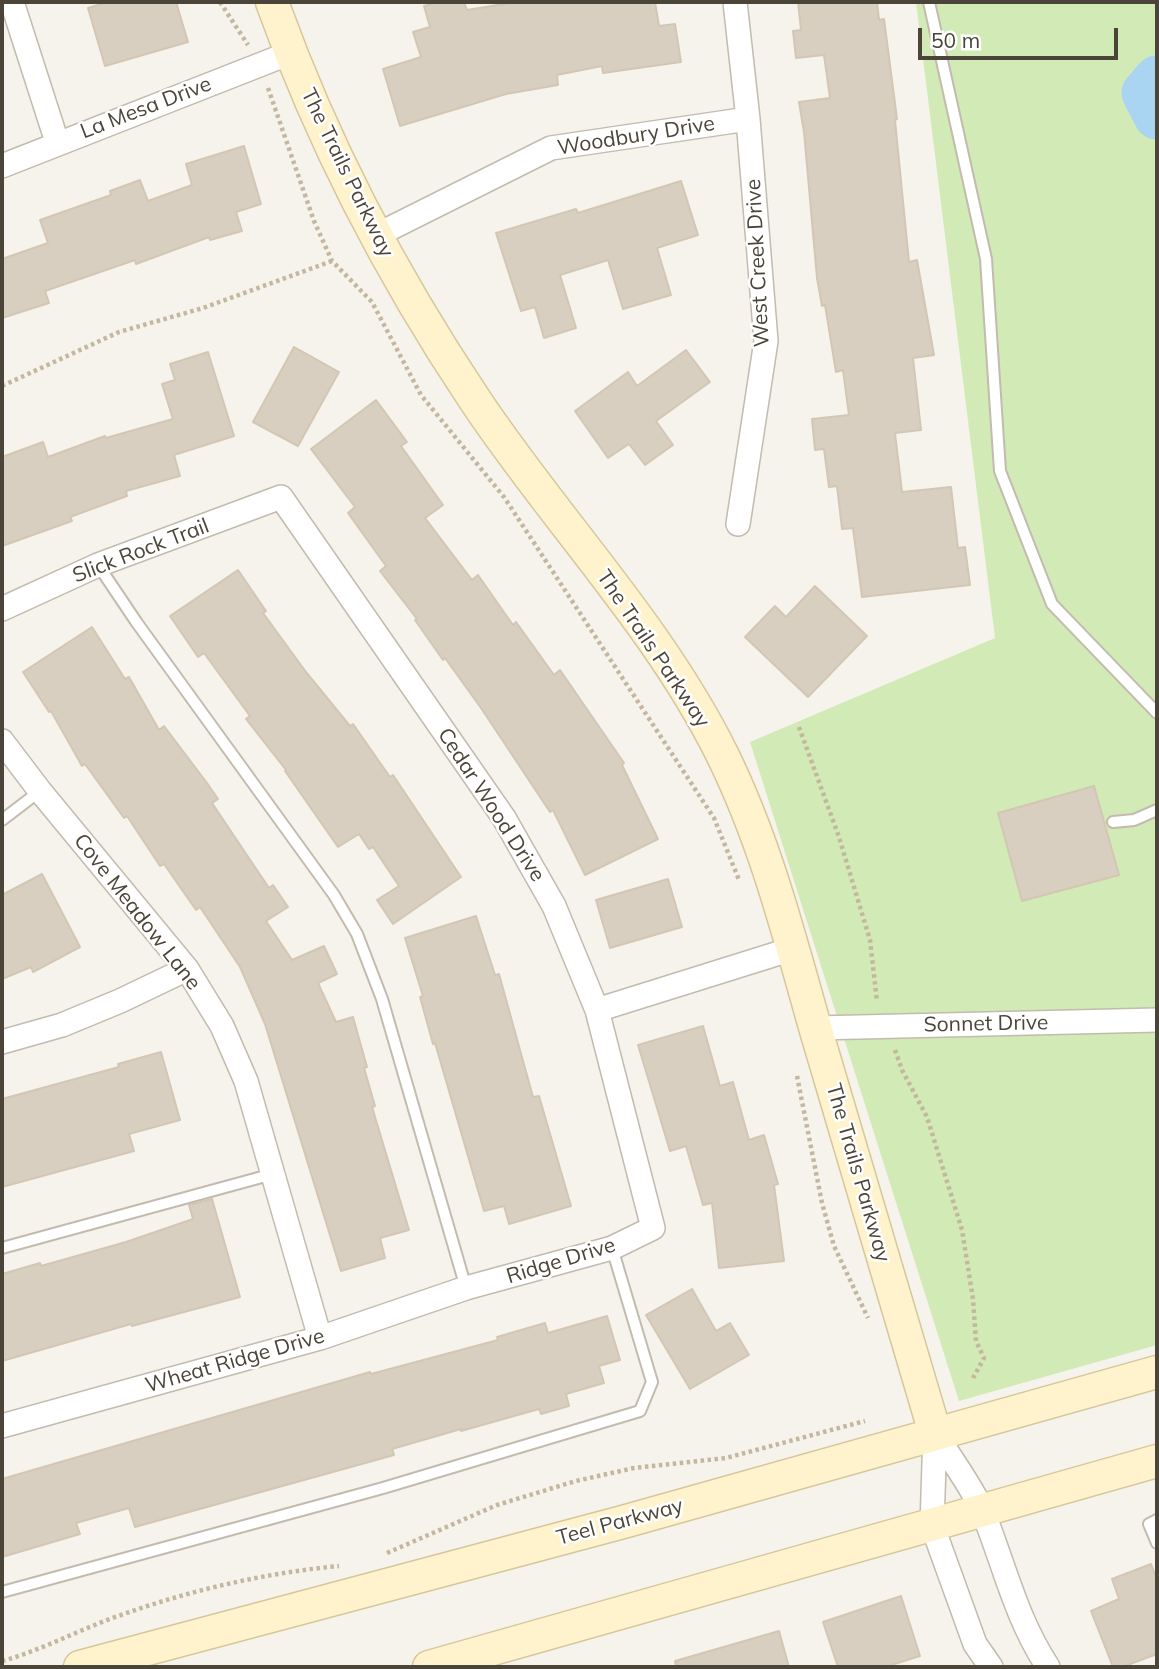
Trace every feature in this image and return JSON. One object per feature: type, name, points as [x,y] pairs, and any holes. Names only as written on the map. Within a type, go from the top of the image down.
[{"type":"main road","name":"The Trails Parkway","points":[[272,2],[290,53],[375,236],[475,401],[688,692],[722,754],[769,869],[935,1433]]},
{"type":"main road","name":"Teel Parkway","points":[[80,1667],[135,1660],[1157,1372]]},
{"type":"main road","points":[[429,1667],[1157,1461]]},
{"type":"street","points":[[12,2],[57,142]]},
{"type":"street","name":"West Creek Drive","points":[[736,2],[766,341],[738,524]]},
{"type":"street","name":"La Mesa Drive","points":[[2,166],[57,142],[290,53]]},
{"type":"street","name":"Woodbury Drive","points":[[375,236],[551,148],[748,119]]},
{"type":"street","name":"Slick Rock Trail","points":[[2,608],[98,565],[281,497]]},
{"type":"street","name":"Cedar Wood Drive","points":[[281,497],[504,818],[554,906],[597,1010],[653,1228]]},
{"type":"street","name":"Cove Meadow Lane","points":[[2,741],[187,969],[222,1026],[246,1081],[320,1338]]},
{"type":"street","points":[[597,1010],[792,949]]},
{"type":"street","points":[[2,1042],[74,1020],[187,969]]},
{"type":"street","name":"Sonnet Drive","points":[[816,1028],[1157,1020]]},
{"type":"street","name":"Ridge Drive","points":[[466,1288],[612,1248],[653,1228]]},
{"type":"street","name":"Wheat Ridge Drive","points":[[2,1426],[320,1338],[466,1288]]},
{"type":"street","name":"The Trails Parkway","points":[[935,1433],[982,1511],[1018,1613],[1048,1667]]},
{"type":"street","name":"The Trails Parkway","points":[[935,1433],[932,1525],[975,1644],[991,1667]]},
{"type":"lane","points":[[929,2],[986,259],[1000,471],[1052,604],[1157,713]]},
{"type":"lane","points":[[98,565],[334,895],[357,933],[382,999],[466,1288]]},
{"type":"lane","points":[[2,820],[40,791]]},
{"type":"lane","points":[[1113,822],[1134,820],[1157,810]]},
{"type":"lane","points":[[2,1248],[273,1174]]},
{"type":"lane","points":[[2,1592],[383,1488],[640,1411],[652,1382],[612,1248]]},
{"type":"lane","points":[[1157,1520],[1149,1524],[1157,1543]]},
{"type":"path","points":[[220,2],[250,49],[272,98],[314,221],[332,261],[372,302],[421,395],[504,497],[714,818],[739,881]]},
{"type":"path","points":[[2,386],[120,332],[203,308],[332,261]]},
{"type":"path","points":[[794,1064],[822,1203],[834,1246],[869,1320]]},
{"type":"path","points":[[376,1559],[497,1505],[576,1480],[635,1468],[726,1458],[871,1420]]},
{"type":"path","points":[[2,1661],[34,1652],[120,1615],[225,1585],[291,1570],[341,1566]]},
{"type":"green space","points":[[916,2],[1157,2],[1157,1345],[959,1401],[750,742],[995,638]]},
{"type":"building","points":[[108,2],[176,2],[188,42],[105,66],[88,8]]},
{"type":"building","points":[[438,2],[464,2],[467,10],[516,2],[655,2],[659,26],[675,24],[681,62],[603,73],[602,66],[557,75],[558,85],[506,94],[400,126],[383,69],[421,57],[413,32],[430,27],[424,6]]},
{"type":"building","points":[[798,2],[877,2],[879,20],[884,19],[897,119],[909,262],[917,260],[934,355],[913,358],[921,430],[895,433],[902,492],[951,487],[958,548],[965,547],[970,585],[862,597],[853,528],[842,529],[837,486],[829,487],[824,449],[815,450],[812,419],[849,415],[843,370],[836,372],[825,305],[822,306],[817,278],[799,102],[830,98],[824,55],[796,58],[793,31],[801,30]]},
{"type":"building","points":[[244,146],[261,204],[236,212],[242,231],[210,240],[209,237],[136,264],[135,260],[45,291],[49,303],[2,318],[2,259],[48,243],[40,220],[111,195],[110,191],[140,180],[148,201],[192,185],[186,164]]},
{"type":"building","points":[[681,181],[698,235],[657,248],[671,295],[623,309],[608,260],[560,275],[576,328],[544,338],[535,307],[521,311],[496,233],[576,209],[578,213]]},
{"type":"building","points":[[294,347],[339,372],[298,446],[253,422]]},
{"type":"building","points":[[686,350],[710,382],[656,421],[673,445],[645,465],[629,444],[608,458],[575,411],[628,372],[637,386]]},
{"type":"building","points":[[208,352],[234,436],[174,455],[180,476],[126,491],[127,496],[70,517],[72,521],[2,546],[2,457],[43,442],[48,457],[105,436],[106,438],[173,419],[162,384],[175,380],[170,364]]},
{"type":"building","points":[[376,400],[407,442],[401,446],[443,505],[425,518],[472,580],[478,575],[513,625],[516,622],[554,675],[560,670],[624,763],[622,765],[658,839],[585,875],[553,810],[550,812],[481,708],[445,658],[443,660],[415,620],[417,619],[380,571],[386,566],[348,513],[355,507],[311,449]]},
{"type":"building","points":[[238,570],[266,611],[263,613],[306,672],[350,726],[353,724],[390,777],[393,775],[461,877],[393,924],[377,900],[399,886],[373,847],[369,849],[359,834],[338,847],[286,770],[246,719],[250,716],[204,653],[198,657],[170,616]]},
{"type":"building","points":[[815,586],[867,636],[808,697],[745,637],[775,606],[786,617]]},
{"type":"building","points":[[92,627],[125,679],[129,677],[159,730],[164,726],[207,783],[218,799],[212,803],[269,888],[273,885],[288,907],[266,921],[292,960],[324,946],[337,974],[318,983],[336,1022],[353,1017],[367,1067],[364,1068],[375,1106],[372,1107],[409,1230],[380,1238],[385,1258],[341,1271],[265,1024],[240,967],[200,907],[196,910],[164,864],[160,866],[127,816],[124,818],[85,764],[82,766],[51,711],[49,712],[23,672]]},
{"type":"building","points":[[1094,786],[1119,875],[1022,901],[998,813]]},
{"type":"building","points":[[42,874],[80,947],[33,972],[31,967],[2,979],[2,895]]},
{"type":"building","points":[[668,879],[682,927],[610,948],[596,900]]},
{"type":"building","points":[[476,916],[495,975],[499,974],[533,1097],[539,1096],[571,1206],[509,1224],[504,1206],[484,1211],[435,1043],[433,1044],[420,997],[423,996],[405,938]]},
{"type":"building","points":[[703,1026],[720,1086],[733,1082],[749,1140],[764,1135],[778,1184],[774,1185],[784,1261],[719,1268],[712,1203],[703,1205],[686,1146],[670,1151],[638,1045]]},
{"type":"building","points":[[161,1052],[180,1120],[129,1134],[134,1151],[2,1187],[2,1099],[119,1067],[118,1064]]},
{"type":"building","points":[[212,1199],[240,1297],[132,1326],[131,1324],[2,1361],[2,1274],[126,1242],[193,1219],[189,1205]]},
{"type":"building","points":[[692,1289],[716,1331],[730,1323],[749,1355],[690,1389],[646,1315]]},
{"type":"building","points":[[607,1316],[620,1360],[599,1366],[604,1383],[566,1394],[569,1406],[541,1414],[539,1409],[461,1429],[392,1449],[394,1455],[135,1527],[129,1508],[76,1523],[80,1534],[2,1557],[2,1479],[370,1372],[371,1374],[498,1340],[497,1337],[545,1323],[548,1333]]},
{"type":"building","points":[[1151,1564],[1157,1579],[1157,1654],[1122,1667],[1113,1667],[1091,1611],[1119,1599],[1112,1579]]},
{"type":"building","points":[[901,1596],[920,1656],[885,1667],[838,1667],[823,1622]]},
{"type":"building","points":[[779,1631],[789,1667],[676,1667],[675,1661]]},
{"type":"waterway","points":[[1157,79],[1145,93],[1157,116]]}]
